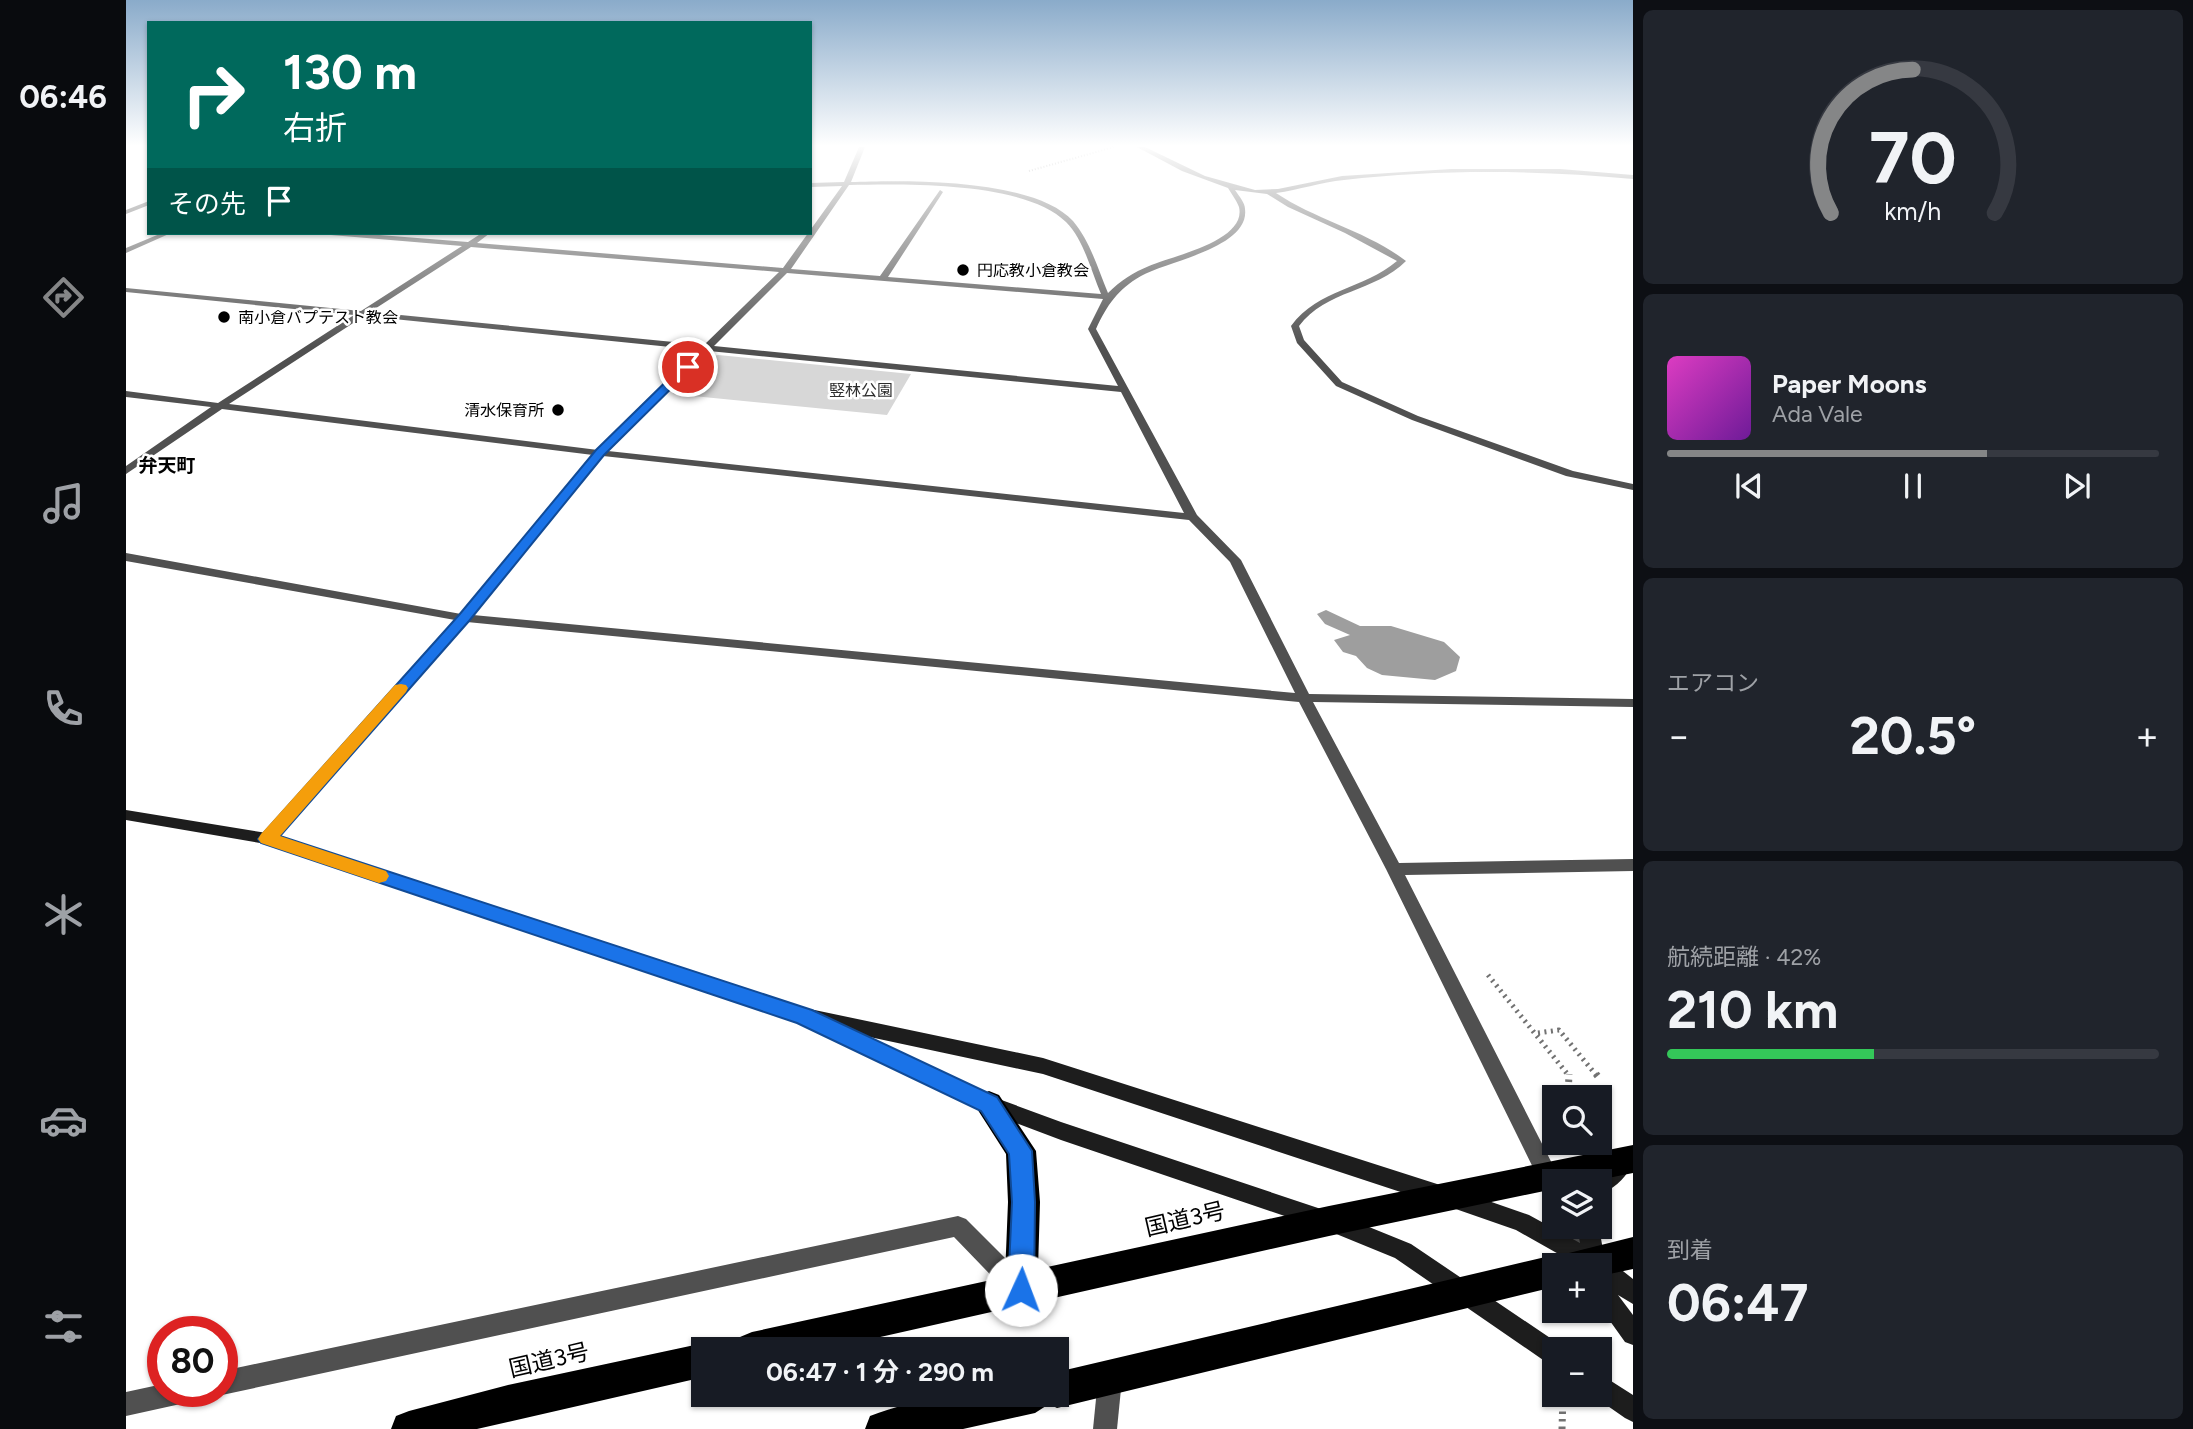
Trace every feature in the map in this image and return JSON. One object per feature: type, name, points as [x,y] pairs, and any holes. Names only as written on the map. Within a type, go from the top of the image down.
[{"type":"highway","points":[[989,1104],[1021,1151],[1024,1202],[1021,1290]]},
{"type":"highway","name":"国道3号","points":[[1597,1169],[1633,1159]]},
{"type":"highway","name":"国道3号","points":[[807,1337],[1329,1221],[1448,1197],[1542,1183]]},
{"type":"highway","points":[[1612,1260],[1633,1253]]},
{"type":"highway","points":[[1069,1387],[1542,1274]]},
{"type":"highway","name":"国道3号","points":[[409,1429],[508,1403],[691,1363]]},
{"type":"highway","points":[[884,1429],[982,1407]]},
{"type":"street","points":[[812,233],[825,214]]},
{"type":"street","points":[[883,278],[926,214]]},
{"type":"street","points":[[1057,214],[1066,218],[1078,233],[1106,297]]},
{"type":"street","points":[[1243,214],[1237,228],[1228,238],[1206,250],[1171,258],[1142,271],[1106,297],[1092,329],[1192,517],[1235,561],[1544,1169]]},
{"type":"street","points":[[1308,214],[1348,231],[1402,261],[1383,276],[1332,295],[1300,317],[1295,326],[1300,341],[1339,383],[1415,418],[1570,474],[1633,487]]},
{"type":"street","points":[[126,251],[162,235]]},
{"type":"street","points":[[356,235],[1106,297]]},
{"type":"street","points":[[126,471],[221,405],[484,235]]},
{"type":"street","points":[[267,839],[464,618],[600,453],[786,270],[811,235]]},
{"type":"street","points":[[126,290],[1125,390]]},
{"type":"street","points":[[126,394],[600,453],[1192,517]]},
{"type":"street","points":[[126,557],[464,618],[1304,698],[1633,703]]},
{"type":"street","points":[[126,815],[267,839],[804,1016],[1043,1066],[1522,1222],[1571,1253]]},
{"type":"street","points":[[1394,869],[1633,865]]},
{"type":"street","points":[[804,1016],[989,1104],[1061,1131],[1329,1221],[1403,1251],[1542,1346]]},
{"type":"street","points":[[1612,1173],[1633,1159]]},
{"type":"street","points":[[238,1380],[958,1226],[1021,1290]]},
{"type":"street","points":[[1612,1279],[1633,1293]]},
{"type":"street","points":[[1612,1306],[1633,1334]]},
{"type":"street","points":[[1105,1429],[1110,1378]]},
{"type":"street","points":[[1612,1395],[1633,1410]]},
{"type":"street","points":[[126,1404],[147,1399]]},
{"type":"path","points":[[1488,975],[1569,1074],[1569,1085]]},
{"type":"path","points":[[1538,1033],[1559,1030],[1600,1079]]},
{"type":"path","points":[[1562,1429],[1563,1407]]},
{"type":"green space","name":"竪林公園","points":[[718,355],[911,374],[887,415],[673,394],[704,358]]},
{"type":"shaded area","points":[[1326,610],[1360,626],[1391,626],[1444,642],[1460,657],[1456,671],[1435,680],[1382,675],[1367,668],[1356,656],[1343,652],[1334,640],[1350,635],[1325,624],[1317,614]]},
{"type":"slow traffic","points":[[379,876],[267,839],[401,688]]},
{"type":"place","name":"円応教小倉教会","points":[[963,270]]},
{"type":"place","name":"南小倉バプテスト教会","points":[[224,317]]},
{"type":"place","name":"清水保育所","points":[[558,410]]},
{"type":"district","name":"弁天町","points":[[167,465]]},
{"type":"route","points":[[688,367],[600,453],[464,618],[267,839],[804,1016],[989,1104],[1021,1151],[1024,1202],[1021,1290]]}]
